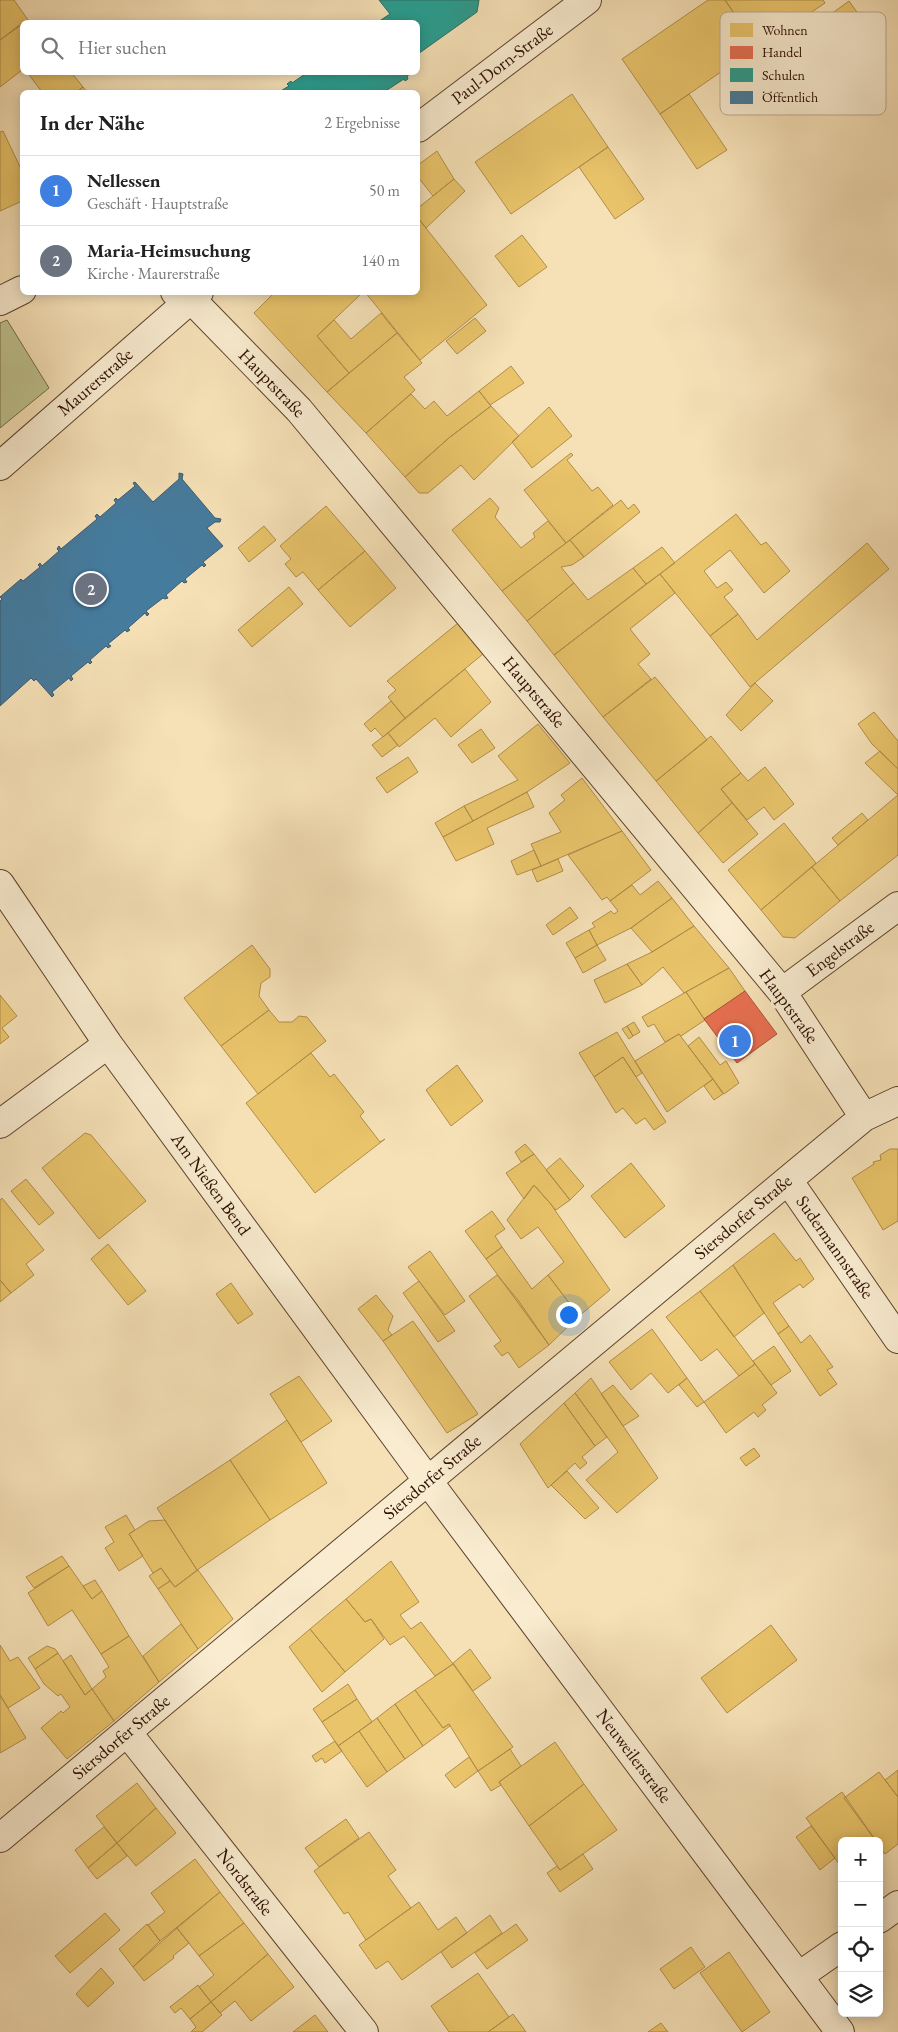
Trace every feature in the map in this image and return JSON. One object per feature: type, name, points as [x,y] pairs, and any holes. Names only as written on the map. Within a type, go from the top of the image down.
[{"type":"street","name":"Paul-Dorn-Straße","points":[[420,126],[587,0]]},
{"type":"street","points":[[0,301],[20,291]]},
{"type":"street","name":"Maurerstraße","points":[[0,466],[188,295]]},
{"type":"street","name":"Hauptstraße","points":[[188,295],[300,410],[782,992],[864,1117]]},
{"type":"street","name":"Am Nießen Bend","points":[[0,884],[108,1044],[428,1480]]},
{"type":"street","name":"Engelstraße","points":[[782,992],[898,906]]},
{"type":"street","points":[[0,1124],[108,1044]]},
{"type":"street","name":"Siersdorfer Straße","points":[[0,1838],[864,1117],[898,1101]]},
{"type":"street","name":"Sudermannstraße","points":[[788,1180],[898,1339]]},
{"type":"street","name":"Neuweilerstraße","points":[[428,1480],[840,2032]]},
{"type":"street","name":"Nordstraße","points":[[127,1732],[364,2032]]},
{"type":"street","points":[[883,1916],[898,1905]]},
{"type":"street","points":[[799,1976],[838,1949]]},
{"type":"green space","points":[[7,320],[49,388],[0,428],[0,323]]},
{"type":"building: Wohnen","points":[[0,0],[14,0],[28,20],[20,20],[20,26],[0,40]]},
{"type":"building: Wohnen","points":[[708,0],[725,0],[733,12],[720,12],[720,73],[660,114],[622,59]]},
{"type":"building: Wohnen","points":[[725,0],[823,0],[825,3],[812,12],[733,12]]},
{"type":"building: Wohnen","points":[[849,1],[857,12],[834,12]]},
{"type":"building: Wohnen","points":[[20,25],[20,72],[0,87],[0,40]]},
{"type":"building: Wohnen","points":[[29,75],[73,75],[83,87],[79,90],[40,90]]},
{"type":"building: Wohnen","points":[[572,94],[608,147],[511,214],[475,162]]},
{"type":"building: Wohnen","points":[[689,94],[727,150],[697,169],[660,114]]},
{"type":"building: Wohnen","points":[[3,131],[20,167],[20,202],[0,211],[0,132]]},
{"type":"building: Wohnen","points":[[608,147],[644,199],[615,219],[579,167]]},
{"type":"building: Wohnen","points":[[437,151],[454,179],[433,196],[420,180],[420,164]]},
{"type":"building: Wohnen","points":[[454,179],[465,191],[426,228],[420,220],[420,206]]},
{"type":"building: Wohnen","points":[[420,221],[487,305],[420,360],[367,295],[420,295]]},
{"type":"building: Wohnen","points":[[522,235],[547,267],[519,287],[495,256]]},
{"type":"building: Wohnen","points":[[272,295],[360,295],[317,336],[349,373],[327,392],[254,313]]},
{"type":"building: Wohnen","points":[[381,313],[397,333],[349,373],[317,336],[334,320],[351,339]]},
{"type":"building: Wohnen","points":[[475,318],[486,331],[457,354],[446,341]]},
{"type":"building: Wohnen","points":[[397,333],[422,363],[404,377],[415,390],[366,433],[327,392]]},
{"type":"building: Wohnen","points":[[511,366],[524,383],[490,405],[479,391]]},
{"type":"building: Wohnen","points":[[479,391],[491,406],[450,437],[405,477],[366,433],[411,394],[425,409],[434,401],[447,416]]},
{"type":"building: Wohnen","points":[[491,406],[519,436],[474,480],[461,465],[428,493],[419,493],[405,477],[450,437]]},
{"type":"building: Wohnen","points":[[549,407],[572,436],[532,468],[512,442]]},
{"type":"building: Wohnen","points":[[571,453],[573,455],[567,460],[592,491],[598,487],[613,505],[566,543],[524,490]]},
{"type":"building: Wohnen","points":[[490,498],[499,508],[495,517],[521,548],[535,537],[533,533],[548,521],[566,543],[502,591],[452,530]]},
{"type":"building: Wohnen","points":[[621,500],[628,509],[634,504],[640,512],[584,557],[570,540]]},
{"type":"building: Wohnen","points":[[326,506],[365,551],[318,590],[303,572],[296,577],[285,564],[291,559],[280,546]]},
{"type":"building: Wohnen","points":[[736,514],[761,545],[766,542],[790,571],[764,593],[730,550],[704,571],[717,588],[726,582],[733,590],[724,597],[738,614],[710,636],[660,574]]},
{"type":"building: Wohnen","points":[[264,526],[276,540],[249,562],[238,548]]},
{"type":"building: Wohnen","points":[[570,540],[584,557],[572,565],[561,567],[574,583],[527,621],[502,591]]},
{"type":"building: Wohnen","points":[[867,543],[889,569],[750,687],[710,636],[738,614],[757,640]]},
{"type":"building: Wohnen","points":[[662,547],[675,563],[646,584],[633,568]]},
{"type":"building: Wohnen","points":[[365,551],[396,588],[350,627],[318,590]]},
{"type":"building: Wohnen","points":[[633,568],[646,584],[554,655],[527,621],[574,583],[588,600]]},
{"type":"building: Wohnen","points":[[660,574],[675,593],[630,629],[650,654],[638,664],[651,679],[603,717],[554,655]]},
{"type":"building: Wohnen","points":[[289,587],[303,604],[252,647],[238,630]]},
{"type":"building: Wohnen","points":[[458,623],[483,654],[405,718],[388,697],[396,690],[387,681]]},
{"type":"building: Wohnen","points":[[465,669],[491,702],[451,737],[435,718],[399,747],[388,733]]},
{"type":"building: Wohnen","points":[[655,677],[707,740],[656,781],[603,717]]},
{"type":"building: Wohnen","points":[[755,683],[773,701],[741,731],[726,715]]},
{"type":"building: Wohnen","points":[[391,701],[405,718],[383,737],[375,728],[371,732],[364,724]]},
{"type":"building: Wohnen","points":[[874,712],[898,741],[898,769],[872,744],[858,724]]},
{"type":"building: Wohnen","points":[[538,724],[570,763],[527,792],[473,821],[464,806],[518,780],[498,756]]},
{"type":"building: Wohnen","points":[[481,729],[495,748],[472,763],[458,745]]},
{"type":"building: Wohnen","points":[[388,733],[398,745],[382,757],[372,745]]},
{"type":"building: Wohnen","points":[[711,736],[741,773],[721,789],[732,803],[698,833],[656,781]]},
{"type":"building: Wohnen","points":[[880,751],[898,769],[898,795],[865,763]]},
{"type":"building: Wohnen","points":[[408,757],[418,772],[387,793],[376,778]]},
{"type":"building: Wohnen","points":[[765,767],[794,804],[774,820],[764,807],[747,820],[721,789],[741,773],[748,781]]},
{"type":"building: Wohnen","points":[[582,778],[622,831],[541,866],[531,844],[561,832],[549,813],[565,800],[561,795]]},
{"type":"building: Wohnen","points":[[527,792],[534,807],[487,828],[494,844],[456,861],[443,837]]},
{"type":"building: Wohnen","points":[[898,795],[898,855],[840,901],[812,867]]},
{"type":"building: Wohnen","points":[[732,803],[758,834],[723,863],[698,833]]},
{"type":"building: Wohnen","points":[[464,806],[473,821],[443,837],[435,823]]},
{"type":"building: Wohnen","points":[[862,813],[868,820],[838,845],[832,838]]},
{"type":"building: Wohnen","points":[[784,823],[816,863],[761,910],[728,870]]},
{"type":"building: Wohnen","points":[[622,831],[651,870],[610,901],[607,897],[602,900],[568,855]]},
{"type":"building: Wohnen","points":[[534,850],[541,866],[517,875],[511,861]]},
{"type":"building: Wohnen","points":[[558,859],[563,871],[537,882],[532,870]]},
{"type":"building: Wohnen","points":[[812,867],[840,901],[795,938],[783,937],[761,910]]},
{"type":"building: Wohnen","points":[[658,881],[672,898],[631,928],[597,945],[589,930],[595,927],[592,923],[611,911],[614,914],[618,911],[610,901],[632,885],[640,895]]},
{"type":"building: Wohnen","points":[[672,898],[694,926],[652,952],[631,928]]},
{"type":"building: Wohnen","points":[[570,907],[578,918],[553,935],[546,925]]},
{"type":"building: Wohnen","points":[[694,926],[729,968],[684,993],[663,967],[642,985],[627,964],[652,952]]},
{"type":"building: Wohnen","points":[[589,930],[597,945],[575,958],[566,943]]},
{"type":"building: Wohnen","points":[[252,945],[270,969],[270,977],[261,983],[259,996],[269,1010],[221,1046],[184,998]]},
{"type":"building: Wohnen","points":[[597,945],[606,960],[583,973],[575,958]]},
{"type":"building: Wohnen","points":[[627,964],[642,985],[605,1003],[594,980]]},
{"type":"building: Wohnen","points":[[729,968],[745,991],[704,1019],[686,992]]},
{"type":"building: Wohnen","points":[[686,992],[705,1020],[681,1036],[679,1034],[665,1042],[654,1024],[648,1027],[642,1017]]},
{"type":"building: Wohnen","points":[[0,995],[17,1016],[2,1028],[9,1037],[0,1044]]},
{"type":"building: Wohnen","points":[[269,1010],[279,1022],[292,1022],[299,1016],[307,1017],[326,1041],[258,1094],[221,1046]]},
{"type":"building: Wohnen","points":[[634,1022],[640,1032],[633,1036],[627,1026]]},
{"type":"building: Wohnen","points":[[627,1026],[633,1036],[629,1039],[622,1029]]},
{"type":"building: Wohnen","points":[[617,1032],[642,1073],[636,1077],[623,1057],[594,1077],[579,1053]]},
{"type":"building: Wohnen","points":[[679,1034],[713,1079],[667,1112],[635,1061]]},
{"type":"building: Wohnen","points":[[699,1037],[720,1065],[726,1061],[739,1083],[724,1094],[688,1046]]},
{"type":"building: Wohnen","points":[[311,1053],[330,1077],[334,1074],[364,1112],[360,1116],[380,1142],[385,1139],[315,1193],[246,1103]]},
{"type":"building: Wohnen","points":[[623,1057],[666,1122],[654,1130],[645,1118],[636,1124],[623,1108],[616,1113],[594,1077]]},
{"type":"building: Wohnen","points":[[457,1065],[483,1101],[451,1126],[426,1090]]},
{"type":"building: Wohnen","points":[[713,1079],[723,1094],[714,1100],[704,1086]]},
{"type":"building: Wohnen","points":[[85,1133],[91,1135],[146,1201],[99,1239],[42,1168]]},
{"type":"building: Wohnen","points":[[525,1144],[534,1154],[521,1162],[515,1152]]},
{"type":"building: Wohnen","points":[[890,1149],[898,1149],[898,1221],[883,1230],[852,1178],[874,1164],[873,1162],[881,1160],[880,1155]]},
{"type":"building: Wohnen","points":[[534,1154],[570,1200],[556,1210],[534,1185],[524,1199],[506,1173]]},
{"type":"building: Wohnen","points":[[560,1158],[584,1186],[570,1200],[546,1170]]},
{"type":"building: Wohnen","points":[[631,1163],[665,1206],[625,1238],[591,1196]]},
{"type":"building: Wohnen","points":[[26,1179],[54,1213],[39,1225],[11,1191]]},
{"type":"building: Wohnen","points":[[534,1185],[550,1203],[610,1290],[579,1316],[548,1275],[564,1262],[538,1227],[521,1239],[507,1220]]},
{"type":"building: Wohnen","points":[[2,1198],[44,1250],[26,1264],[34,1275],[11,1293],[0,1280],[0,1200]]},
{"type":"building: Wohnen","points":[[492,1211],[505,1229],[495,1236],[502,1247],[486,1259],[465,1231]]},
{"type":"building: Wohnen","points":[[774,1233],[796,1261],[800,1258],[814,1279],[803,1288],[800,1284],[773,1303],[789,1326],[778,1334],[733,1265]]},
{"type":"building: Wohnen","points":[[108,1244],[146,1291],[128,1305],[91,1259]]},
{"type":"building: Wohnen","points":[[502,1247],[532,1289],[548,1275],[579,1316],[549,1345],[486,1259]]},
{"type":"building: Wohnen","points":[[430,1251],[465,1301],[445,1315],[408,1267]]},
{"type":"building: Wohnen","points":[[733,1265],[764,1313],[734,1337],[700,1291]]},
{"type":"building: Wohnen","points":[[497,1275],[518,1300],[549,1345],[519,1368],[508,1352],[502,1356],[494,1346],[501,1341],[469,1296]]},
{"type":"building: Wohnen","points":[[0,1280],[11,1293],[0,1302]]},
{"type":"building: Wohnen","points":[[419,1281],[455,1331],[438,1342],[403,1293]]},
{"type":"building: Wohnen","points":[[231,1283],[253,1314],[238,1324],[216,1294]]},
{"type":"building: Wohnen","points":[[700,1291],[755,1364],[739,1376],[717,1349],[701,1361],[666,1317]]},
{"type":"building: Wohnen","points":[[376,1295],[393,1316],[388,1330],[392,1335],[383,1341],[358,1309]]},
{"type":"building: Wohnen","points":[[413,1321],[478,1414],[447,1433],[383,1341]]},
{"type":"building: Wohnen","points":[[789,1326],[801,1343],[810,1335],[833,1367],[827,1370],[837,1384],[820,1396],[778,1334]]},
{"type":"building: Wohnen","points":[[652,1329],[687,1378],[668,1393],[651,1373],[631,1390],[609,1362]]},
{"type":"building: Wohnen","points":[[774,1346],[791,1371],[771,1385],[753,1361]]},
{"type":"building: Wohnen","points":[[755,1364],[777,1393],[762,1405],[766,1410],[758,1417],[754,1412],[726,1433],[704,1402]]},
{"type":"building: Wohnen","points":[[299,1376],[332,1421],[301,1442],[270,1394]]},
{"type":"building: Wohnen","points":[[591,1378],[658,1478],[617,1513],[586,1480],[618,1452],[575,1393]]},
{"type":"building: Wohnen","points":[[687,1378],[704,1402],[697,1407],[679,1385]]},
{"type":"building: Wohnen","points":[[613,1385],[639,1416],[623,1426],[601,1394]]},
{"type":"building: Wohnen","points":[[575,1393],[607,1437],[595,1446],[564,1403]]},
{"type":"building: Wohnen","points":[[564,1403],[595,1446],[582,1457],[587,1463],[580,1469],[575,1463],[548,1488],[520,1444]]},
{"type":"building: Wohnen","points":[[287,1420],[327,1483],[270,1520],[230,1460]]},
{"type":"building: Wohnen","points":[[754,1448],[760,1456],[746,1466],[740,1458]]},
{"type":"building: Wohnen","points":[[230,1460],[270,1520],[197,1570],[157,1508]]},
{"type":"building: Wohnen","points":[[567,1471],[599,1508],[585,1519],[551,1485]]},
{"type":"building: Wohnen","points":[[126,1515],[135,1530],[129,1534],[143,1556],[119,1571],[105,1548],[114,1542],[105,1527]]},
{"type":"building: Wohnen","points":[[165,1520],[197,1570],[175,1587],[161,1568],[153,1573],[129,1534],[149,1521]]},
{"type":"building: Wohnen","points":[[62,1556],[69,1566],[34,1588],[26,1577]]},
{"type":"building: Wohnen","points":[[391,1561],[419,1602],[400,1615],[411,1629],[421,1622],[453,1664],[435,1676],[404,1636],[390,1645],[371,1619],[365,1622],[346,1599]]},
{"type":"building: Wohnen","points":[[69,1566],[92,1599],[102,1591],[129,1636],[101,1654],[72,1610],[48,1626],[28,1593]]},
{"type":"building: Wohnen","points":[[161,1568],[170,1581],[158,1589],[149,1576]]},
{"type":"building: Wohnen","points":[[198,1570],[233,1619],[198,1649],[158,1589],[170,1581],[175,1587]]},
{"type":"building: Wohnen","points":[[95,1580],[102,1591],[92,1599],[83,1586]]},
{"type":"building: Wohnen","points":[[346,1599],[365,1622],[371,1619],[384,1639],[345,1672],[310,1629]]},
{"type":"building: Wohnen","points":[[181,1624],[198,1649],[159,1682],[143,1656]]},
{"type":"building: Wohnen","points":[[771,1625],[797,1660],[727,1713],[701,1678]]},
{"type":"building: Wohnen","points":[[310,1629],[345,1672],[322,1692],[289,1647]]},
{"type":"building: Wohnen","points":[[129,1636],[159,1682],[114,1721],[92,1689],[106,1677],[103,1671],[109,1667],[101,1654]]},
{"type":"building: Wohnen","points":[[0,1645],[10,1661],[18,1657],[40,1688],[8,1708],[0,1695]]},
{"type":"building: Wohnen","points":[[47,1646],[55,1649],[58,1653],[35,1669],[28,1658]]},
{"type":"building: Wohnen","points":[[470,1649],[491,1678],[473,1691],[453,1663]]},
{"type":"building: Wohnen","points":[[58,1653],[85,1695],[92,1689],[114,1721],[67,1759],[41,1728],[61,1711],[63,1713],[70,1707],[61,1694],[58,1696],[44,1684],[35,1669]]},
{"type":"building: Wohnen","points":[[71,1655],[92,1689],[85,1695],[63,1661]]},
{"type":"building: Wohnen","points":[[453,1664],[513,1747],[478,1771],[449,1724],[443,1728],[415,1690]]},
{"type":"building: Wohnen","points":[[348,1684],[357,1699],[322,1722],[313,1709]]},
{"type":"building: Wohnen","points":[[415,1690],[443,1728],[449,1724],[450,1726],[423,1746],[395,1704]]},
{"type":"building: Wohnen","points":[[0,1695],[26,1738],[0,1753]]},
{"type":"building: Wohnen","points":[[357,1699],[372,1722],[338,1746],[322,1722]]},
{"type":"building: Wohnen","points":[[395,1704],[423,1746],[405,1759],[377,1718]]},
{"type":"building: Wohnen","points":[[377,1718],[405,1759],[387,1772],[359,1731]]},
{"type":"building: Wohnen","points":[[359,1731],[387,1772],[367,1787],[338,1746]]},
{"type":"building: Wohnen","points":[[335,1741],[342,1751],[325,1763],[322,1758],[316,1762],[312,1756]]},
{"type":"building: Wohnen","points":[[555,1742],[584,1784],[529,1826],[499,1782]]},
{"type":"building: Wohnen","points":[[510,1749],[521,1766],[499,1782],[501,1785],[491,1791],[478,1771]]},
{"type":"building: Wohnen","points":[[469,1757],[478,1771],[455,1788],[445,1775]]},
{"type":"building: Wohnen","points":[[898,1770],[898,1797],[885,1780]]},
{"type":"building: Wohnen","points":[[879,1772],[898,1797],[898,1844],[885,1854],[883,1852],[883,1837],[873,1837],[844,1798]]},
{"type":"building: Wohnen","points":[[137,1783],[156,1808],[117,1843],[96,1816]]},
{"type":"building: Wohnen","points":[[584,1784],[617,1830],[560,1870],[529,1826]]},
{"type":"building: Wohnen","points":[[842,1792],[873,1837],[838,1837],[838,1862],[806,1818]]},
{"type":"building: Wohnen","points":[[156,1808],[176,1833],[136,1866],[117,1843]]},
{"type":"building: Wohnen","points":[[346,1819],[359,1838],[319,1867],[305,1848]]},
{"type":"building: Wohnen","points":[[811,1826],[835,1858],[820,1870],[796,1837]]},
{"type":"building: Wohnen","points":[[104,1827],[117,1843],[88,1868],[75,1850]]},
{"type":"building: Wohnen","points":[[369,1832],[396,1870],[388,1876],[411,1908],[366,1940],[348,1912],[344,1914],[314,1871]]},
{"type":"building: Wohnen","points":[[117,1843],[127,1856],[97,1879],[88,1868]]},
{"type":"building: Wohnen","points":[[583,1854],[593,1869],[560,1892],[547,1873],[557,1866],[560,1870]]},
{"type":"building: Wohnen","points":[[195,1859],[220,1892],[160,1941],[148,1925],[165,1912],[151,1893]]},
{"type":"building: Wohnen","points":[[220,1892],[244,1923],[199,1956],[177,1928]]},
{"type":"building: Wohnen","points":[[419,1902],[438,1930],[456,1917],[467,1933],[402,1980],[388,1961],[376,1969],[359,1945]]},
{"type":"building: Wohnen","points":[[105,1913],[120,1930],[70,1973],[55,1956]]},
{"type":"building: Wohnen","points":[[490,1915],[502,1933],[452,1968],[441,1952]]},
{"type":"building: Wohnen","points":[[244,1923],[268,1954],[211,2002],[199,1987],[214,1975],[199,1956]]},
{"type":"building: Wohnen","points":[[147,1924],[160,1941],[133,1967],[119,1949]]},
{"type":"building: Wohnen","points":[[516,1924],[528,1940],[487,1969],[475,1953]]},
{"type":"building: Wohnen","points":[[177,1928],[189,1943],[173,1956],[174,1958],[144,1981],[133,1967]]},
{"type":"building: Wohnen","points":[[691,1947],[705,1967],[674,1989],[660,1969]]},
{"type":"building: Wohnen","points":[[729,1952],[770,2012],[742,2032],[700,1973]]},
{"type":"building: Wohnen","points":[[268,1954],[294,1987],[251,2021],[235,2001],[220,2013],[211,2002]]},
{"type":"building: Wohnen","points":[[101,1968],[114,1983],[88,2007],[76,1994]]},
{"type":"building: Wohnen","points":[[478,1973],[509,2017],[488,2032],[449,2032],[431,2006]]},
{"type":"building: Wohnen","points":[[198,1985],[211,2002],[190,2019],[181,2008],[175,2013],[170,2007]]},
{"type":"building: Wohnen","points":[[211,2002],[222,2015],[202,2032],[191,2032],[196,2027],[190,2019]]},
{"type":"building: Wohnen","points":[[513,2014],[526,2032],[488,2032],[509,2017]]},
{"type":"building: Wohnen","points":[[315,2015],[328,2032],[293,2032]]},
{"type":"building: Wohnen","points":[[661,2023],[668,2032],[648,2032]]},
{"type":"building: Handel","points":[[745,991],[777,1034],[737,1063],[704,1019]]},
{"type":"building: Schulen","points":[[379,0],[479,0],[477,12],[420,53],[420,20],[381,20],[390,14]]},
{"type":"building: Schulen","points":[[304,75],[408,75],[408,79],[405,81],[404,79],[387,90],[282,90],[289,86],[287,84],[291,81],[292,83]]},
{"type":"building: Öffentlich","points":[[179,473],[183,474],[182,479],[215,518],[221,519],[220,522],[215,522],[207,528],[223,546],[203,562],[206,565],[204,567],[202,565],[185,579],[187,582],[184,583],[182,581],[166,595],[168,598],[163,598],[146,611],[149,614],[147,616],[145,613],[128,628],[130,630],[127,632],[125,630],[108,644],[111,646],[108,648],[106,646],[90,660],[92,662],[90,664],[88,662],[71,676],[73,679],[71,681],[69,678],[52,692],[54,695],[52,697],[36,679],[34,681],[31,678],[0,706],[0,601],[2,599],[0,597],[21,579],[23,581],[40,567],[38,565],[40,563],[42,566],[59,551],[57,549],[59,546],[61,549],[97,519],[95,516],[97,514],[100,517],[116,503],[114,500],[116,498],[118,500],[135,486],[133,483],[135,482],[153,502],[179,479]]},
{"type":"place","name":"Maria-Heimsuchung","points":[[91,589]]},
{"type":"place","name":"Nellessen","points":[[735,1041]]}]
